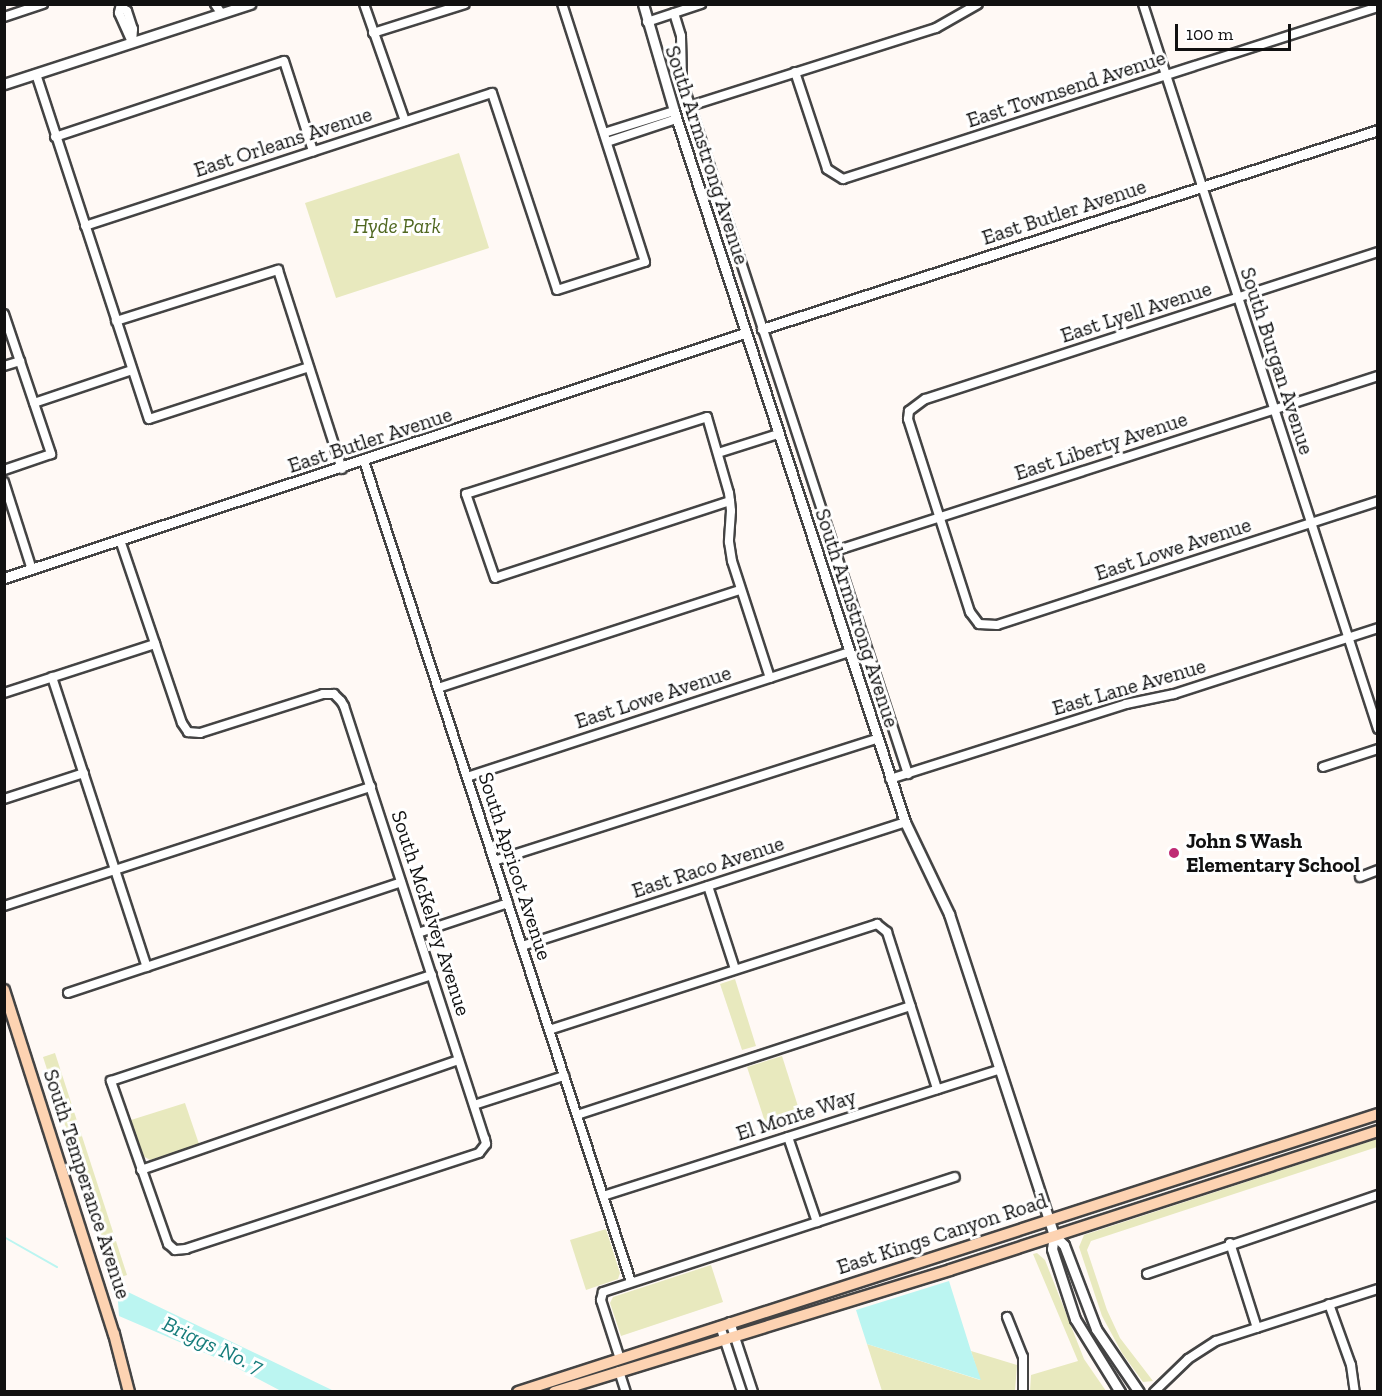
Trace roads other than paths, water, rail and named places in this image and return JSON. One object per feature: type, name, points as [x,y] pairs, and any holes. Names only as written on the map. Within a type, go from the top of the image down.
[{"type":"main road","name":"South Temperance Avenue","points":[[4,990],[114,1334],[129,1392]]},
{"type":"main road","name":"East Kings Canyon Road","points":[[518,1392],[1377,1114]]},
{"type":"main road","name":"East Kings Canyon Road","points":[[554,1392],[1377,1131]]},
{"type":"main road","points":[[554,1392],[615,1366],[620,1359]]},
{"type":"street","points":[[4,17],[43,4]]},
{"type":"street","points":[[215,4],[221,9]]},
{"type":"street","points":[[4,84],[132,42],[221,9],[250,4]]},
{"type":"street","points":[[364,4],[405,121]]},
{"type":"street","points":[[373,33],[465,4]]},
{"type":"street","points":[[562,4],[607,142],[675,115]]},
{"type":"street","name":"South Armstrong Avenue","points":[[643,4],[675,115],[890,779],[905,822],[949,914],[1054,1235]]},
{"type":"street","points":[[647,22],[701,4]]},
{"type":"street","points":[[690,106],[936,28],[978,4]]},
{"type":"street","name":"South Burgan Avenue","points":[[1143,4],[1377,729]]},
{"type":"street","points":[[121,6],[128,11],[132,42]]},
{"type":"street","name":"East Townsend Avenue","points":[[795,72],[825,165],[833,176],[849,178],[1377,7]]},
{"type":"street","name":"South Armstrong Avenue","points":[[674,13],[681,36],[681,76],[690,106],[908,774]]},
{"type":"street","points":[[55,137],[284,61],[313,151]]},
{"type":"street","points":[[36,74],[149,419],[309,367]]},
{"type":"street","name":"East Orleans Avenue","points":[[85,226],[492,93],[557,290],[645,262],[607,142]]},
{"type":"street","points":[[604,133],[675,115]]},
{"type":"street","name":"East Butler Avenue","points":[[762,329],[1377,130]]},
{"type":"street","name":"East Lyell Avenue","points":[[939,518],[909,428],[909,411],[925,399],[1377,252]]},
{"type":"street","points":[[116,321],[278,270],[342,469]]},
{"type":"street","points":[[4,314],[51,454],[4,470]]},
{"type":"street","name":"East Butler Avenue","points":[[4,578],[342,469],[745,333]]},
{"type":"street","points":[[4,366],[20,361]]},
{"type":"street","points":[[34,403],[132,370]]},
{"type":"street","name":"East Liberty Avenue","points":[[835,552],[1377,376]]},
{"type":"street","points":[[730,501],[495,578],[466,494],[707,417],[730,501],[730,552],[770,678]]},
{"type":"street","points":[[718,453],[778,434]]},
{"type":"street","name":"South Apricot Avenue","points":[[364,461],[631,1282]]},
{"type":"street","points":[[4,482],[32,570]]},
{"type":"street","name":"East Lowe Avenue","points":[[939,518],[969,612],[979,624],[997,625],[1377,501]]},
{"type":"street","points":[[4,693],[155,644],[120,540]]},
{"type":"street","points":[[438,688],[741,590]]},
{"type":"street","name":"East Lane Avenue","points":[[890,779],[1377,627]]},
{"type":"street","name":"South McKelvey Avenue","points":[[141,1170],[161,1230],[175,1250],[468,1157],[485,1148],[474,1105],[344,706],[334,694],[323,694],[200,733],[188,732],[155,644]]},
{"type":"street","name":"East Lowe Avenue","points":[[467,777],[850,652]]},
{"type":"street","points":[[52,677],[147,967]]},
{"type":"street","points":[[494,861],[877,739]]},
{"type":"street","points":[[1323,767],[1377,749]]},
{"type":"street","points":[[4,799],[84,773]]},
{"type":"street","points":[[4,906],[371,787]]},
{"type":"street","name":"East Raco Avenue","points":[[522,946],[905,822]]},
{"type":"street","points":[[1360,876],[1377,870]]},
{"type":"street","points":[[68,993],[401,882]]},
{"type":"street","points":[[708,886],[735,969]]},
{"type":"street","points":[[418,933],[508,903]]},
{"type":"street","points":[[549,1030],[871,925],[882,925],[937,1089]]},
{"type":"street","points":[[432,975],[111,1081],[141,1170],[459,1060]]},
{"type":"street","points":[[577,1115],[911,1006]]},
{"type":"street","name":"El Monte Way","points":[[603,1196],[1000,1069]]},
{"type":"street","points":[[474,1105],[564,1076]]},
{"type":"street","points":[[788,1137],[817,1222]]},
{"type":"street","points":[[620,1359],[600,1295],[631,1282],[955,1177]]},
{"type":"street","points":[[1147,1274],[1230,1243],[1377,1195]]},
{"type":"street","points":[[1054,1235],[1052,1249],[1075,1319],[1120,1392]]},
{"type":"street","points":[[1054,1235],[1064,1245],[1096,1329],[1139,1392]]},
{"type":"street","points":[[1230,1243],[1257,1328]]},
{"type":"street","points":[[1154,1392],[1202,1349],[1257,1328],[1377,1289]]},
{"type":"street","points":[[1329,1304],[1355,1392]]},
{"type":"street","points":[[1007,1317],[1023,1357],[1023,1392]]},
{"type":"street","points":[[725,1324],[742,1392]]},
{"type":"street","points":[[729,1337],[753,1392]]},
{"type":"street","points":[[619,1371],[626,1392]]},
{"type":"water","points":[[949,1281],[981,1380],[867,1344],[856,1310]]},
{"type":"water","points":[[117,1288],[334,1391],[281,1391],[226,1362],[119,1316]]},
{"type":"waterway","name":"Briggs No. 7","points":[[4,1237],[57,1267]]},
{"type":"place","name":"John S Wash Elementary School","points":[[1174,853]]},
{"type":"park label","name":"Hyde Park","points":[[397,226]]}]
